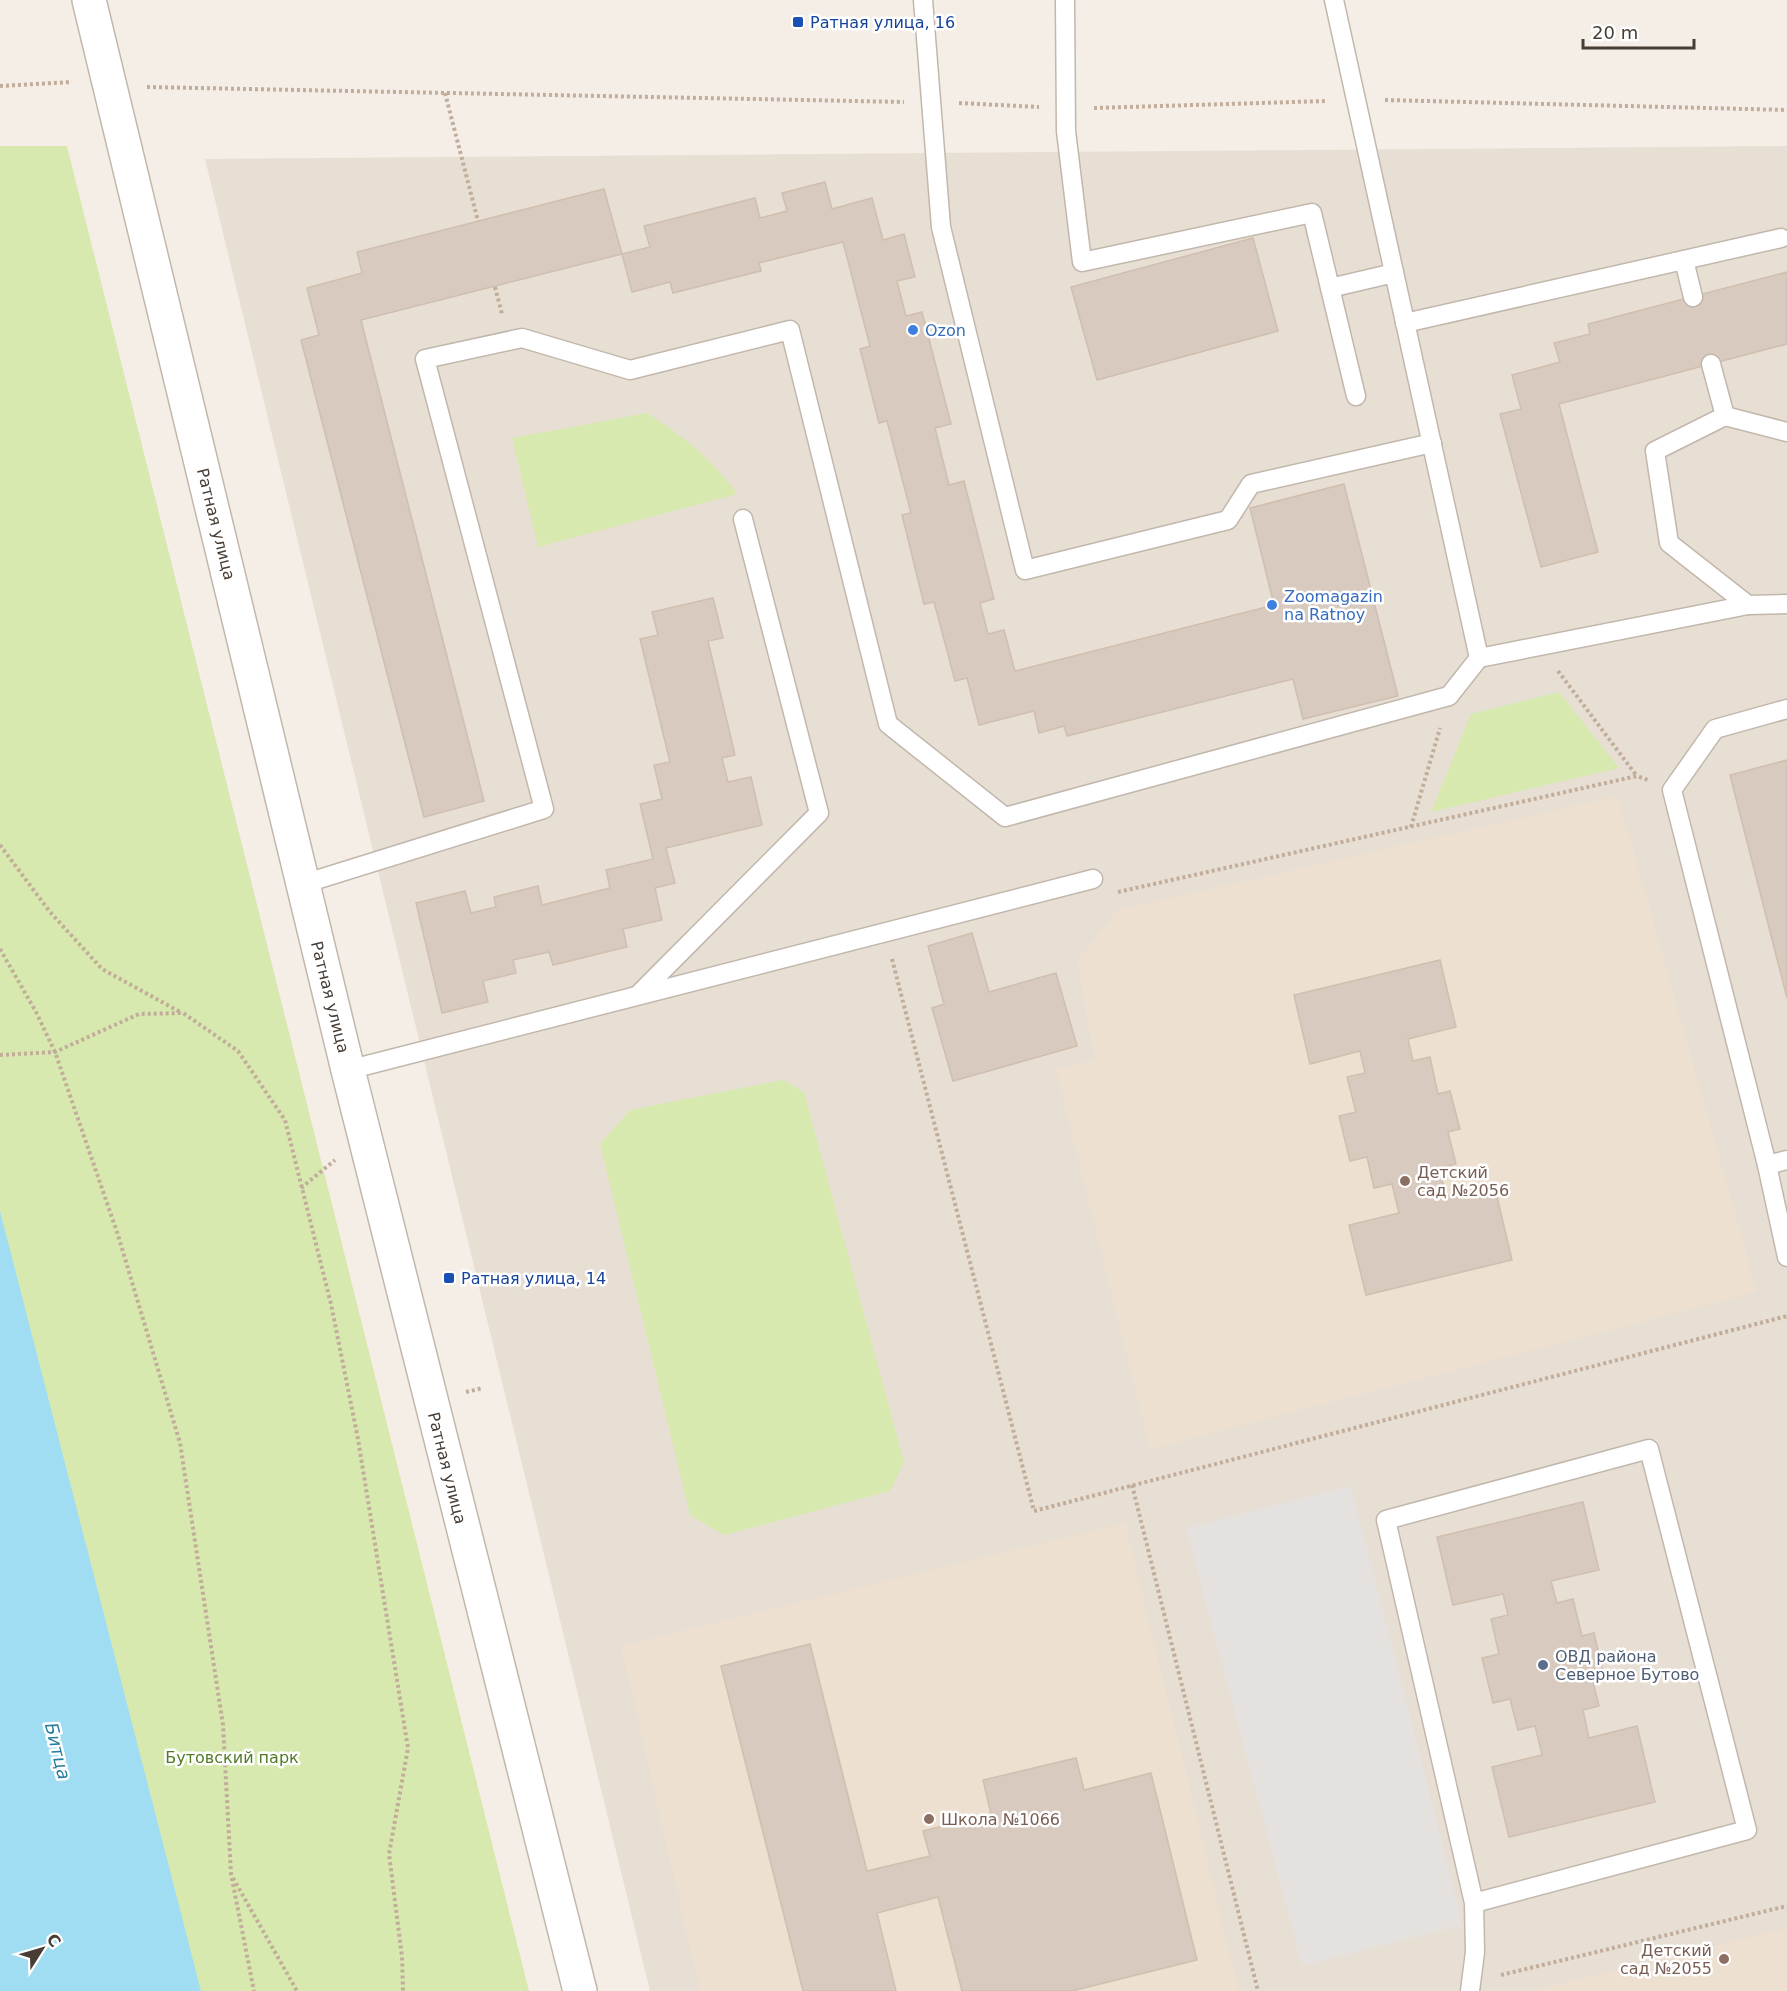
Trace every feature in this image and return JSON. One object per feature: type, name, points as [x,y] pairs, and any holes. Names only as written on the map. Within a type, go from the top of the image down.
[{"type":"street","name":"Ратная улица","points":[[89,0],[348,1071],[580,1991]]},
{"type":"lane","points":[[923,0],[941,227],[1025,570],[1228,520],[1251,484],[1432,443]]},
{"type":"lane","points":[[1065,0],[1066,108],[1082,262],[1312,213],[1356,396]]},
{"type":"lane","points":[[1334,0],[1479,658]]},
{"type":"lane","points":[[1405,323],[1780,238]]},
{"type":"lane","points":[[1684,260],[1693,297]]},
{"type":"lane","points":[[1330,288],[1394,273]]},
{"type":"lane","points":[[303,884],[544,809],[425,359],[522,338],[630,370],[790,330],[888,724],[1005,817],[1449,696],[1479,658],[1748,605],[1787,604]]},
{"type":"lane","points":[[1711,364],[1725,416]]},
{"type":"lane","points":[[1748,605],[1669,543],[1655,451],[1725,416],[1787,432]]},
{"type":"lane","points":[[638,995],[819,813],[743,519]]},
{"type":"lane","points":[[1787,709],[1715,729],[1672,790],[1767,1165],[1787,1257]]},
{"type":"lane","points":[[348,1071],[1093,879]]},
{"type":"lane","points":[[1767,1165],[1787,1160]]},
{"type":"lane","points":[[1471,1986],[1475,1952],[1474,1903],[1386,1520],[1649,1449],[1747,1830],[1474,1903]]},
{"type":"path","points":[[0,86],[75,82]]},
{"type":"path","points":[[146,87],[931,102],[1066,108],[1356,100],[1787,110]]},
{"type":"path","points":[[445,93],[478,221]]},
{"type":"path","points":[[1540,646],[1637,776],[1672,790]]},
{"type":"path","points":[[1411,827],[1449,696]]},
{"type":"path","points":[[1093,879],[1120,893],[1637,776]]},
{"type":"path","points":[[0,845],[50,912],[102,969],[183,1013],[238,1051],[285,1120],[331,1304],[358,1439],[408,1748],[389,1854],[402,1957],[403,1991]]},
{"type":"path","points":[[886,932],[1034,1511],[1787,1316]]},
{"type":"path","points":[[0,949],[36,1012],[55,1052],[118,1235],[180,1443],[223,1725],[231,1875],[254,1991]]},
{"type":"path","points":[[0,1055],[55,1052],[139,1014],[183,1013]]},
{"type":"path","points":[[301,1188],[336,1158]]},
{"type":"path","points":[[457,1395],[483,1388]]},
{"type":"path","points":[[1132,1485],[1258,1991]]},
{"type":"path","points":[[231,1875],[297,1991]]},
{"type":"path","points":[[1471,1986],[1787,1906]]},
{"type":"shaded area","points":[[1787,146],[1787,1991],[650,1991],[205,159]]},
{"type":"shaded area","name":"Детский сад №2056","points":[[1618,796],[1757,1292],[1150,1449],[1056,1070],[1095,1059],[1077,960],[1118,910]]},
{"type":"shaded area","points":[[1351,1486],[1463,1925],[1302,1966],[1186,1528]]},
{"type":"shaded area","name":"Школа №1066","points":[[1125,1523],[1239,1991],[700,1991],[621,1646]]},
{"type":"shaded area","name":"Детский сад №2055","points":[[1787,1928],[1787,1991],[1535,1991],[1535,1990]]},
{"type":"green space","name":"Бутовский парк","points":[[0,146],[67,146],[529,1991],[0,1991]]},
{"type":"green space","points":[[647,413],[696,449],[737,494],[538,547],[512,438]]},
{"type":"green space","points":[[1559,692],[1619,768],[1431,812],[1471,714]]},
{"type":"green space","points":[[783,1080],[804,1092],[904,1462],[890,1491],[724,1535],[690,1515],[600,1144],[630,1110]]},
{"type":"water","name":"Битца","points":[[0,1211],[201,1991],[0,1991]]},
{"type":"building","points":[[825,182],[832,209],[872,198],[883,240],[904,234],[915,277],[897,281],[906,316],[922,312],[951,424],[935,428],[949,485],[964,481],[994,599],[980,603],[988,634],[1004,630],[1015,671],[1274,605],[1250,508],[1344,484],[1398,696],[1303,719],[1293,679],[1067,736],[1064,726],[1039,733],[1034,711],[979,725],[967,678],[955,681],[934,602],[924,604],[902,515],[911,513],[887,421],[879,423],[860,349],[870,346],[843,242],[759,263],[761,271],[673,293],[670,282],[632,292],[622,254],[650,247],[644,226],[755,198],[760,218],[787,211],[782,193]]},
{"type":"building","points":[[604,189],[622,254],[361,320],[484,801],[424,817],[301,340],[319,335],[307,288],[362,273],[357,252]]},
{"type":"building","points":[[1253,238],[1278,331],[1097,380],[1071,287]]},
{"type":"building","points":[[1787,272],[1787,344],[1559,404],[1598,552],[1541,567],[1500,414],[1521,409],[1512,375],[1560,362],[1554,343],[1590,334],[1588,324]]},
{"type":"building","points":[[713,598],[723,638],[708,641],[735,755],[722,758],[728,782],[751,777],[762,825],[666,848],[675,883],[655,888],[662,920],[623,929],[627,947],[553,965],[549,952],[513,960],[516,973],[483,981],[488,1002],[442,1013],[416,903],[465,891],[471,913],[496,907],[494,897],[538,886],[542,905],[610,888],[606,870],[653,859],[640,804],[662,799],[654,765],[670,762],[640,639],[658,635],[652,612]]},
{"type":"building","points":[[1787,760],[1787,998],[1730,775]]},
{"type":"building","points":[[972,933],[989,992],[1056,973],[1077,1046],[953,1081],[932,1008],[944,1004],[928,946]]},
{"type":"building","points":[[1440,960],[1456,1027],[1408,1039],[1413,1061],[1430,1057],[1438,1094],[1450,1091],[1460,1129],[1448,1132],[1456,1164],[1439,1168],[1446,1196],[1494,1184],[1512,1260],[1366,1295],[1349,1225],[1399,1213],[1392,1184],[1374,1188],[1367,1157],[1350,1161],[1339,1116],[1356,1112],[1347,1077],[1365,1073],[1360,1051],[1310,1064],[1294,995]]},
{"type":"building","name":"ОВД района Северное Бутово","points":[[1583,1502],[1599,1570],[1551,1581],[1557,1603],[1573,1599],[1582,1636],[1594,1633],[1603,1672],[1591,1674],[1599,1706],[1583,1710],[1589,1738],[1637,1726],[1655,1802],[1509,1837],[1492,1767],[1542,1755],[1535,1726],[1518,1730],[1510,1699],[1493,1703],[1482,1658],[1499,1654],[1491,1619],[1508,1615],[1503,1594],[1453,1605],[1437,1537]]},
{"type":"building","points":[[810,1644],[867,1871],[930,1856],[923,1831],[991,1814],[983,1780],[1076,1758],[1084,1790],[1151,1773],[1197,1960],[1072,1991],[962,1991],[938,1897],[877,1913],[896,1991],[803,1991],[721,1666]]},
{"type":"place","name":"Ратная улица, 16","points":[[798,22]]},
{"type":"place","name":"Ozon","points":[[913,330]]},
{"type":"place","name":"Zoomagazin na Ratnoy","points":[[1272,605]]},
{"type":"place","name":"Детский сад №2056","points":[[1405,1181]]},
{"type":"place","name":"Ратная улица, 14","points":[[449,1278]]},
{"type":"place","name":"ОВД района Северное Бутово","points":[[1543,1665]]},
{"type":"place","name":"Школа №1066","points":[[929,1819]]},
{"type":"place","name":"Детский сад №2055","points":[[1724,1959]]}]
